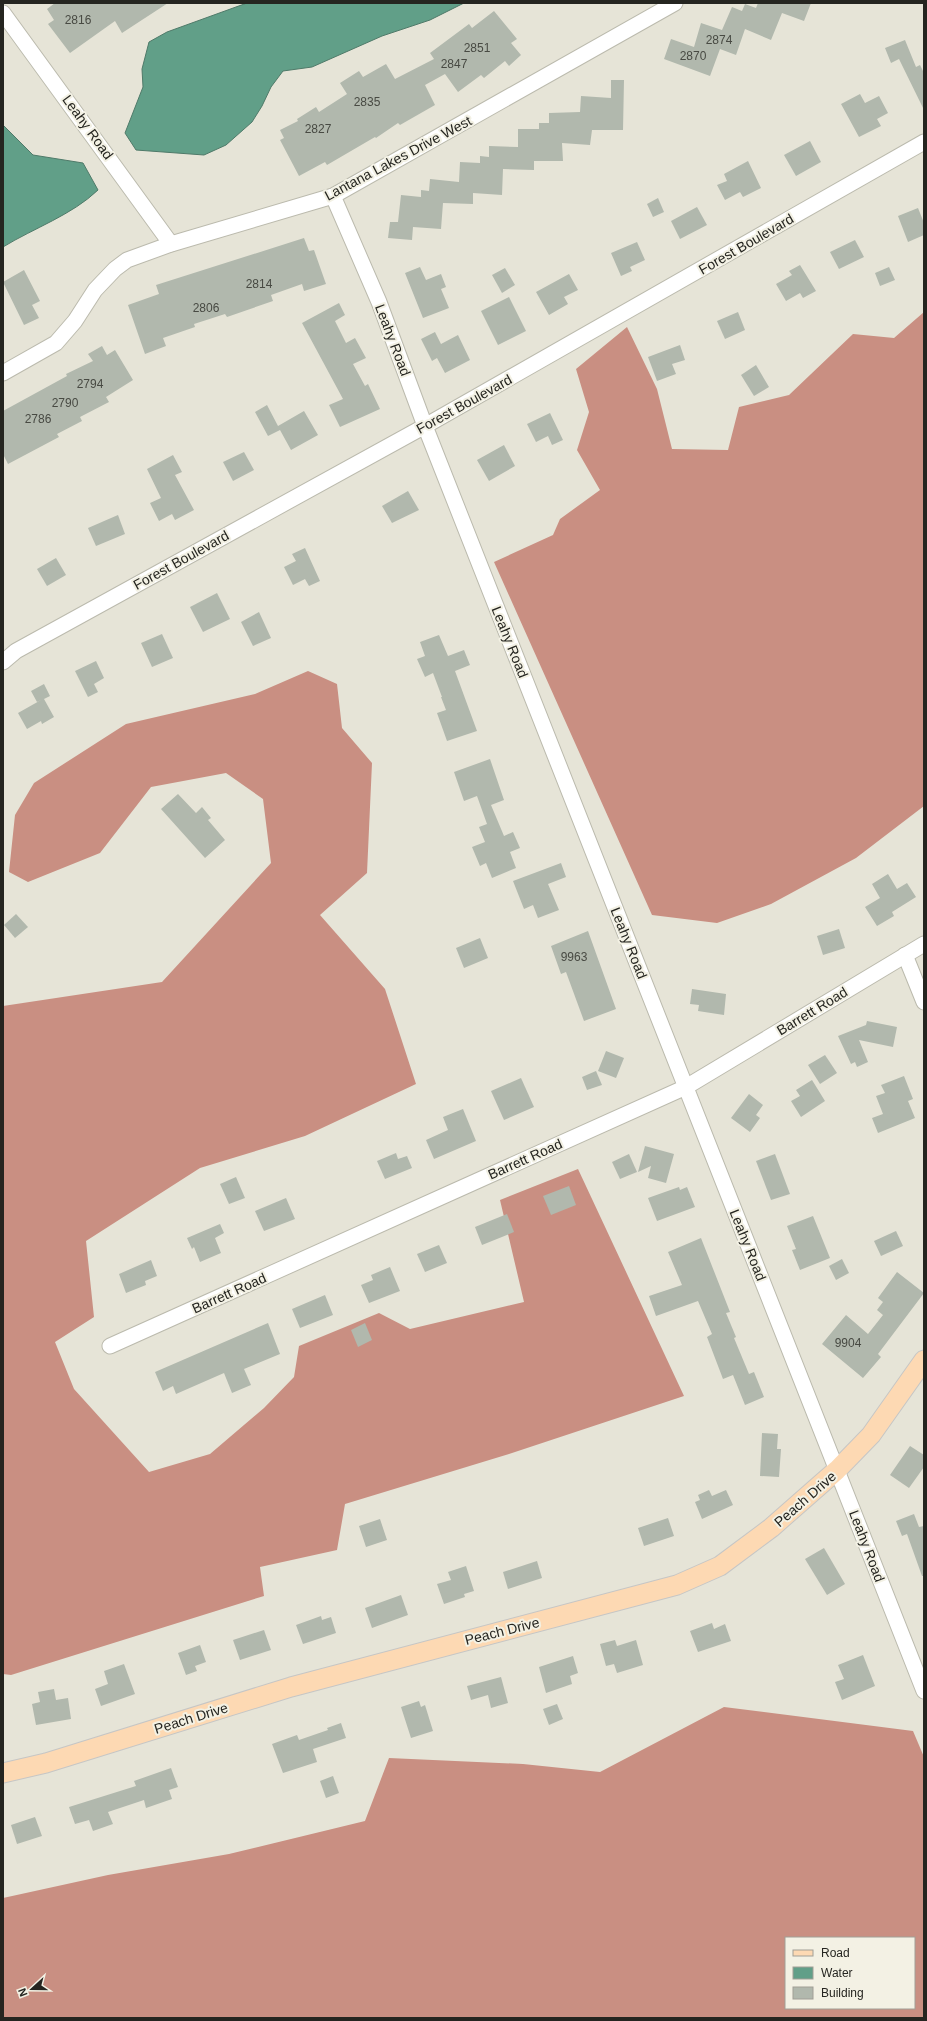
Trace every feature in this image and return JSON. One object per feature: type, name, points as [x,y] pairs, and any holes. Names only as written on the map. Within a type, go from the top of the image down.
[{"type":"main road","name":"Peach Drive","points":[[3,1773],[53,1760],[291,1688],[677,1585],[720,1566],[771,1528],[837,1470],[871,1435],[924,1360]]},
{"type":"street","points":[[3,8],[8,3]]},
{"type":"street","name":"Lantana Lakes Drive West","points":[[3,373],[56,343],[75,321],[95,290],[115,269],[127,260],[171,244],[333,196],[675,3]]},
{"type":"street","name":"Leahy Road","points":[[3,13],[171,244]]},
{"type":"street","name":"Forest Boulevard","points":[[3,662],[16,651],[425,426],[924,142]]},
{"type":"street","name":"Leahy Road","points":[[333,196],[378,302],[425,426],[924,1691]]},
{"type":"street","name":"Barrett Road","points":[[110,1346],[686,1087],[924,944]]},
{"type":"street","points":[[905,955],[924,1002]]},
{"type":"shaded area","points":[[924,312],[924,806],[856,858],[771,904],[717,923],[652,915],[494,562],[553,535],[560,519],[600,490],[577,450],[589,412],[576,369],[627,327],[657,389],[672,449],[728,450],[739,407],[789,395],[853,334],[894,338]]},
{"type":"shaded area","points":[[308,671],[337,684],[342,728],[372,763],[367,873],[320,915],[385,989],[416,1084],[305,1136],[200,1168],[86,1241],[94,1317],[55,1342],[74,1389],[149,1472],[210,1454],[264,1408],[294,1377],[299,1346],[379,1313],[410,1329],[524,1302],[500,1200],[578,1169],[684,1396],[509,1454],[345,1504],[337,1550],[260,1567],[264,1596],[11,1675],[3,1674],[3,1006],[162,982],[271,863],[263,799],[226,773],[151,787],[100,853],[28,882],[9,872],[15,815],[34,783],[126,724],[255,694]]},
{"type":"shaded area","points":[[724,1707],[913,1731],[924,1757],[924,2018],[3,2018],[3,1898],[108,1875],[229,1854],[365,1821],[389,1758],[523,1764],[600,1772]]},
{"type":"water","points":[[247,3],[464,3],[430,20],[382,36],[312,67],[283,71],[271,87],[252,122],[226,145],[204,155],[136,150],[125,133],[143,87],[142,69],[149,42],[167,32]]},
{"type":"water","points":[[3,125],[33,155],[83,163],[98,190],[77,207],[3,247]]},
{"type":"building","points":[[55,3],[168,3],[122,33],[115,21],[70,53],[48,24],[54,20],[47,9]]},
{"type":"building","points":[[758,3],[811,3],[804,21],[782,13],[771,40],[745,29],[736,55],[720,49],[710,76],[664,59],[671,39],[694,47],[701,23],[722,30],[732,7],[742,11],[745,4],[756,8]]},
{"type":"building","points":[[494,11],[517,39],[511,43],[521,55],[509,66],[505,61],[484,78],[481,75],[458,92],[445,74],[425,85],[435,105],[400,125],[398,123],[376,138],[375,137],[327,165],[325,162],[299,176],[280,140],[284,138],[280,130],[298,121],[297,119],[316,107],[319,112],[347,94],[340,83],[359,71],[363,77],[386,64],[395,79],[434,59],[430,53],[469,24],[472,28]]},
{"type":"building","points":[[905,40],[916,67],[920,65],[924,73],[924,110],[899,59],[891,63],[885,48]]},
{"type":"building","points":[[611,80],[624,80],[623,130],[592,130],[590,145],[562,143],[563,161],[534,161],[534,170],[503,169],[502,195],[473,193],[473,204],[443,203],[441,229],[413,227],[412,240],[388,238],[390,222],[398,222],[401,195],[421,197],[421,190],[429,191],[430,179],[459,182],[460,162],[480,163],[480,156],[489,157],[489,146],[518,147],[518,129],[539,129],[539,123],[549,123],[549,113],[580,112],[581,96],[611,98]]},
{"type":"building","points":[[860,94],[865,103],[879,96],[888,113],[877,119],[881,126],[859,137],[841,104]]},
{"type":"building","points":[[810,141],[821,162],[796,176],[784,155]]},
{"type":"building","points":[[748,161],[761,188],[743,197],[740,192],[725,200],[717,185],[727,181],[724,174]]},
{"type":"building","points":[[658,198],[664,212],[653,217],[647,204]]},
{"type":"building","points":[[697,207],[707,225],[680,239],[671,221]]},
{"type":"building","points":[[918,208],[924,223],[924,235],[908,242],[898,216]]},
{"type":"building","points":[[304,238],[309,251],[314,250],[326,284],[304,291],[302,284],[271,295],[273,301],[227,317],[225,314],[194,324],[195,327],[163,338],[166,346],[145,354],[128,305],[159,294],[156,285]]},
{"type":"building","points":[[855,240],[864,257],[839,269],[830,252]]},
{"type":"building","points":[[637,242],[645,260],[630,267],[632,271],[621,276],[611,253]]},
{"type":"building","points":[[800,265],[816,291],[803,298],[800,293],[786,301],[776,284],[792,275],[789,271]]},
{"type":"building","points":[[420,267],[426,280],[441,274],[446,287],[441,289],[449,308],[423,318],[405,273]]},
{"type":"building","points":[[889,267],[895,280],[880,286],[875,273]]},
{"type":"building","points":[[505,268],[515,285],[502,293],[492,275]]},
{"type":"building","points":[[24,270],[40,301],[32,305],[39,318],[24,325],[3,282]]},
{"type":"building","points":[[569,274],[578,290],[564,297],[568,304],[549,315],[536,292]]},
{"type":"building","points":[[509,297],[526,331],[498,345],[481,311]]},
{"type":"building","points":[[339,303],[345,315],[335,321],[346,343],[355,338],[366,358],[353,364],[365,386],[368,384],[380,409],[340,427],[329,405],[343,399],[302,323]]},
{"type":"building","points":[[738,312],[745,330],[725,339],[717,321]]},
{"type":"building","points":[[435,332],[441,344],[458,335],[470,360],[445,373],[437,358],[432,361],[421,339]]},
{"type":"building","points":[[680,345],[685,360],[672,364],[676,374],[657,381],[648,357]]},
{"type":"building","points":[[102,346],[107,355],[115,350],[133,380],[106,397],[109,402],[80,417],[82,421],[57,434],[59,437],[8,464],[3,454],[3,411],[67,376],[66,374],[93,361],[88,354]]},
{"type":"building","points":[[756,365],[769,387],[754,396],[741,375]]},
{"type":"building","points":[[267,405],[278,426],[304,411],[318,435],[291,450],[280,430],[268,436],[255,412]]},
{"type":"building","points":[[550,413],[563,440],[552,445],[548,436],[536,442],[527,424]]},
{"type":"building","points":[[504,445],[515,466],[489,481],[477,460]]},
{"type":"building","points":[[244,452],[254,470],[233,481],[223,462]]},
{"type":"building","points":[[173,455],[182,472],[175,475],[194,510],[175,520],[172,514],[159,521],[150,503],[161,498],[147,469]]},
{"type":"building","points":[[408,491],[419,510],[392,523],[382,506]]},
{"type":"building","points":[[118,515],[125,534],[96,546],[88,528]]},
{"type":"building","points":[[305,548],[320,581],[309,586],[305,579],[293,585],[284,567],[296,561],[292,554]]},
{"type":"building","points":[[56,558],[66,575],[47,586],[37,569]]},
{"type":"building","points":[[217,593],[230,619],[203,632],[190,607]]},
{"type":"building","points":[[259,612],[271,638],[253,646],[241,622]]},
{"type":"building","points":[[162,634],[173,658],[152,667],[141,643]]},
{"type":"building","points":[[439,635],[448,656],[464,650],[470,665],[455,671],[477,731],[447,741],[437,713],[446,710],[442,697],[433,673],[425,677],[417,659],[425,656],[420,642]]},
{"type":"building","points":[[96,661],[104,678],[94,684],[98,692],[88,697],[75,671]]},
{"type":"building","points":[[44,684],[50,696],[44,699],[54,717],[42,724],[41,721],[27,729],[18,713],[41,700],[37,702],[31,691]]},
{"type":"building","points":[[490,759],[504,800],[491,805],[504,836],[513,832],[520,848],[510,852],[516,868],[492,878],[486,863],[480,866],[472,847],[485,842],[479,827],[487,824],[477,796],[464,801],[454,772]]},
{"type":"building","points":[[178,794],[196,813],[202,807],[211,818],[208,820],[225,840],[205,858],[161,809]]},
{"type":"building","points":[[561,863],[566,877],[548,884],[559,910],[538,918],[533,905],[524,909],[513,881]]},
{"type":"building","points":[[888,874],[897,889],[907,883],[916,897],[892,912],[894,916],[877,926],[865,907],[880,898],[872,884]]},
{"type":"building","points":[[16,914],[28,927],[15,938],[4,925]]},
{"type":"building","points":[[839,929],[845,948],[823,955],[817,936]]},
{"type":"building","points":[[588,931],[616,1009],[584,1021],[566,972],[561,974],[551,946]]},
{"type":"building","points":[[480,938],[488,958],[464,968],[456,948]]},
{"type":"building","points":[[692,989],[726,994],[724,1015],[698,1011],[699,1005],[690,1004]]},
{"type":"building","points":[[867,1021],[897,1027],[893,1047],[859,1040],[868,1062],[857,1067],[855,1062],[851,1064],[838,1036],[866,1025]]},
{"type":"building","points":[[606,1051],[624,1058],[616,1078],[598,1071]]},
{"type":"building","points":[[825,1055],[837,1073],[820,1084],[808,1065]]},
{"type":"building","points":[[596,1071],[602,1085],[587,1090],[582,1077]]},
{"type":"building","points":[[904,1076],[913,1099],[908,1101],[915,1118],[878,1133],[872,1118],[883,1114],[876,1096],[885,1093],[881,1085]]},
{"type":"building","points":[[521,1078],[534,1107],[504,1120],[491,1091]]},
{"type":"building","points":[[812,1080],[825,1101],[801,1117],[791,1101],[800,1096],[796,1090]]},
{"type":"building","points":[[749,1094],[763,1105],[756,1115],[760,1118],[750,1132],[731,1118]]},
{"type":"building","points":[[463,1109],[476,1141],[434,1159],[426,1140],[448,1130],[443,1117]]},
{"type":"building","points":[[645,1146],[674,1154],[666,1183],[648,1178],[651,1166],[638,1172]]},
{"type":"building","points":[[396,1153],[398,1159],[407,1156],[412,1168],[385,1179],[377,1161]]},
{"type":"building","points":[[629,1154],[637,1172],[620,1179],[612,1162]]},
{"type":"building","points":[[775,1154],[790,1194],[771,1200],[756,1161]]},
{"type":"building","points":[[236,1177],[245,1198],[229,1204],[220,1184]]},
{"type":"building","points":[[569,1186],[576,1205],[551,1215],[543,1196]]},
{"type":"building","points":[[679,1187],[680,1190],[687,1187],[695,1207],[657,1221],[648,1198]]},
{"type":"building","points":[[286,1198],[295,1219],[264,1231],[255,1211]]},
{"type":"building","points":[[507,1214],[514,1232],[482,1245],[475,1227]]},
{"type":"building","points":[[813,1216],[830,1258],[800,1270],[792,1250],[796,1249],[787,1226]]},
{"type":"building","points":[[220,1224],[224,1233],[215,1238],[221,1253],[200,1262],[194,1247],[192,1249],[187,1238]]},
{"type":"building","points":[[896,1231],[903,1246],[881,1256],[874,1241]]},
{"type":"building","points":[[701,1238],[730,1312],[726,1313],[736,1337],[734,1338],[749,1374],[754,1372],[764,1397],[745,1405],[733,1375],[723,1379],[707,1337],[712,1334],[698,1301],[656,1316],[649,1296],[682,1285],[668,1252]]},
{"type":"building","points":[[439,1245],[447,1263],[425,1272],[417,1254]]},
{"type":"building","points":[[842,1259],[849,1273],[836,1280],[829,1266]]},
{"type":"building","points":[[151,1260],[157,1276],[145,1281],[146,1285],[126,1293],[119,1274]]},
{"type":"building","points":[[390,1267],[400,1291],[369,1303],[361,1285],[373,1280],[371,1275]]},
{"type":"building","points":[[897,1272],[924,1293],[878,1354],[881,1357],[863,1378],[822,1344],[846,1315],[868,1334],[883,1315],[877,1310],[883,1302],[878,1298]]},
{"type":"building","points":[[325,1295],[333,1315],[300,1328],[292,1309]]},
{"type":"building","points":[[268,1323],[280,1354],[244,1369],[251,1385],[232,1393],[224,1373],[176,1394],[173,1386],[163,1391],[155,1372]]},
{"type":"building","points":[[365,1323],[372,1340],[358,1347],[351,1330]]},
{"type":"building","points":[[762,1433],[778,1434],[777,1449],[781,1449],[779,1477],[760,1476]]},
{"type":"building","points":[[910,1446],[924,1455],[924,1467],[909,1488],[890,1475]]},
{"type":"building","points":[[709,1490],[712,1496],[726,1490],[733,1505],[702,1519],[695,1502],[700,1500],[698,1495]]},
{"type":"building","points":[[914,1514],[919,1527],[924,1526],[924,1576],[922,1576],[907,1534],[902,1536],[896,1521]]},
{"type":"building","points":[[668,1518],[674,1536],[644,1546],[638,1528]]},
{"type":"building","points":[[380,1519],[387,1540],[366,1547],[359,1526]]},
{"type":"building","points":[[824,1548],[845,1584],[827,1595],[805,1559]]},
{"type":"building","points":[[537,1561],[542,1578],[508,1589],[503,1572]]},
{"type":"building","points":[[466,1566],[474,1591],[464,1594],[465,1597],[444,1604],[437,1584],[451,1580],[448,1572]]},
{"type":"building","points":[[401,1595],[408,1615],[372,1628],[365,1608]]},
{"type":"building","points":[[321,1616],[322,1620],[331,1617],[336,1633],[303,1644],[296,1625]]},
{"type":"building","points":[[712,1623],[714,1629],[725,1624],[731,1641],[698,1652],[690,1631]]},
{"type":"building","points":[[264,1630],[271,1650],[240,1660],[233,1640]]},
{"type":"building","points":[[615,1640],[617,1646],[636,1640],[643,1665],[617,1673],[614,1664],[606,1666],[600,1644]]},
{"type":"building","points":[[200,1645],[206,1662],[195,1666],[197,1671],[186,1675],[178,1653]]},
{"type":"building","points":[[863,1655],[875,1686],[842,1700],[835,1682],[844,1679],[838,1665]]},
{"type":"building","points":[[573,1656],[578,1673],[570,1676],[572,1684],[546,1693],[539,1667]]},
{"type":"building","points":[[124,1664],[135,1694],[101,1706],[95,1689],[108,1684],[104,1671]]},
{"type":"building","points":[[501,1677],[508,1703],[491,1708],[488,1695],[471,1700],[467,1686]]},
{"type":"building","points":[[54,1689],[56,1700],[68,1698],[71,1719],[36,1725],[32,1704],[40,1702],[38,1692]]},
{"type":"building","points":[[419,1701],[421,1707],[425,1705],[433,1731],[411,1738],[401,1707]]},
{"type":"building","points":[[557,1704],[563,1719],[549,1725],[543,1709]]},
{"type":"building","points":[[341,1723],[346,1738],[313,1749],[317,1762],[283,1773],[272,1744],[297,1735],[299,1740],[328,1730],[327,1728]]},
{"type":"building","points":[[171,1768],[178,1787],[169,1790],[172,1799],[146,1808],[144,1800],[108,1812],[113,1824],[93,1831],[89,1820],[75,1824],[69,1807],[136,1786],[134,1781]]},
{"type":"building","points":[[333,1776],[339,1793],[326,1798],[320,1781]]},
{"type":"building","points":[[35,1817],[42,1836],[17,1844],[11,1825]]}]
